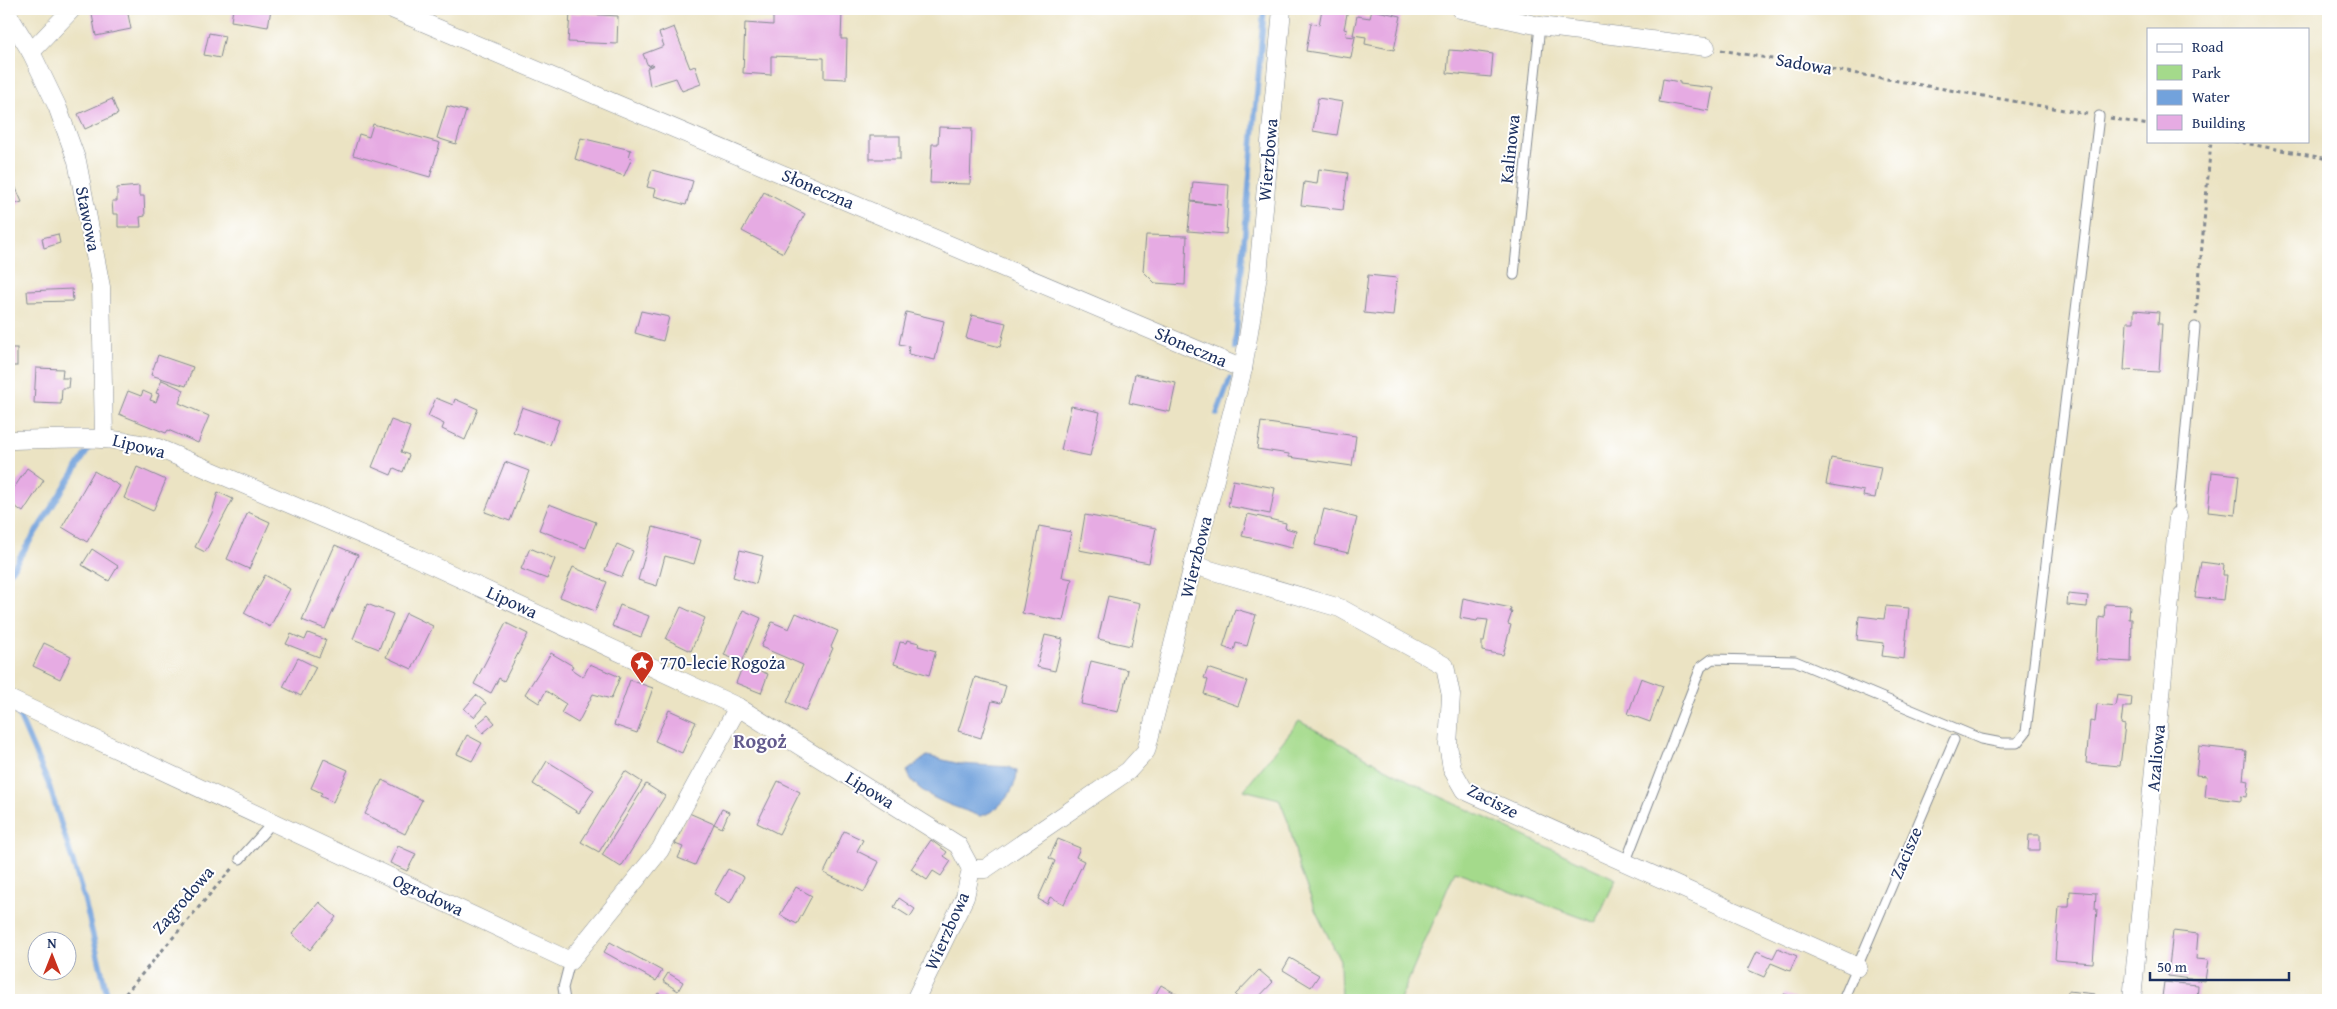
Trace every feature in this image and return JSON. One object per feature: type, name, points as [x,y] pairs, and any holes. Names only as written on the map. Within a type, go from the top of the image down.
[{"type":"street","points":[[31,52],[72,9]]},
{"type":"street","name":"Słoneczna","points":[[392,9],[1243,369]]},
{"type":"street","name":"Wierzbowa","points":[[915,1000],[964,897],[971,870],[985,869],[1128,770],[1146,751],[1243,369],[1258,275],[1282,9]]},
{"type":"street","points":[[1460,9],[1540,26],[1706,47]]},
{"type":"street","name":"Stawowa","points":[[9,16],[31,52],[57,106],[77,161],[99,277],[104,438]]},
{"type":"street","name":"Lipowa","points":[[9,440],[104,438],[129,440],[158,448],[394,548],[738,707],[958,845],[971,870]]},
{"type":"street","name":"Azaliowa","points":[[2132,1000],[2178,516]]},
{"type":"street","name":"Zacisze","points":[[1194,566],[1340,608],[1445,666],[1451,695],[1448,746],[1452,769],[1464,790],[1858,967]]},
{"type":"street","name":"Ogrodowa","points":[[9,700],[570,961]]},
{"type":"street","points":[[570,961],[660,850],[738,707]]},
{"type":"lane","name":"Kalinowa","points":[[1514,275],[1540,26]]},
{"type":"lane","points":[[1626,862],[1701,667],[1712,659],[1795,661],[1981,739],[2002,743],[2017,743],[2026,732],[2099,116]]},
{"type":"lane","points":[[2178,516],[2195,327]]},
{"type":"lane","name":"Zacisze","points":[[1843,1000],[1954,740]]},
{"type":"lane","points":[[240,859],[273,822]]},
{"type":"lane","points":[[565,1000],[563,988],[570,961]]},
{"type":"path","name":"Sadowa","points":[[1706,47],[2147,126]]},
{"type":"path","points":[[2195,327],[2212,142]]},
{"type":"path","points":[[2239,142],[2328,159]]},
{"type":"path","name":"Zagrodowa","points":[[120,1000],[240,859]]},
{"type":"green space","points":[[1299,721],[1426,790],[1616,879],[1596,923],[1455,871],[1400,1000],[1341,1000],[1340,960],[1316,912],[1299,867],[1289,824],[1279,799],[1244,790]]},
{"type":"water","points":[[927,756],[960,764],[1009,767],[1017,771],[1014,785],[1000,805],[987,814],[980,816],[938,800],[919,788],[907,771]]},
{"type":"building","points":[[91,9],[127,9],[131,29],[96,36]]},
{"type":"building","points":[[233,9],[271,9],[268,27],[231,21]]},
{"type":"building","points":[[773,9],[842,12],[841,39],[847,39],[846,79],[824,78],[824,58],[771,56],[771,75],[743,73],[745,23],[773,25]]},
{"type":"building","points":[[1322,9],[1348,9],[1344,29],[1347,30],[1346,36],[1355,37],[1351,58],[1306,51],[1311,23],[1319,25]]},
{"type":"building","points":[[1372,10],[1401,16],[1394,50],[1365,44],[1366,37],[1353,35],[1357,16],[1370,18]]},
{"type":"building","points":[[570,13],[618,16],[617,44],[568,42]]},
{"type":"building","points":[[674,27],[690,68],[695,66],[701,84],[682,91],[676,78],[650,86],[647,68],[654,65],[648,66],[643,54],[664,46],[659,33]]},
{"type":"building","points":[[209,33],[225,36],[220,58],[204,55]]},
{"type":"building","points":[[1449,50],[1493,54],[1491,77],[1447,73]]},
{"type":"building","points":[[1663,79],[1680,82],[1680,84],[1713,88],[1709,111],[1659,102]]},
{"type":"building","points":[[1318,98],[1343,102],[1337,135],[1313,131]]},
{"type":"building","points":[[112,99],[118,114],[85,129],[78,114]]},
{"type":"building","points":[[447,106],[466,111],[456,144],[437,138]]},
{"type":"building","points":[[373,124],[440,143],[430,177],[353,155],[359,134],[369,137]]},
{"type":"building","points":[[939,127],[972,128],[970,184],[930,183],[932,144],[938,144]]},
{"type":"building","points":[[870,136],[900,136],[900,159],[870,159]]},
{"type":"building","points":[[581,138],[631,150],[629,157],[632,158],[624,176],[575,159]]},
{"type":"building","points":[[1319,169],[1348,173],[1343,210],[1301,205],[1304,182],[1317,184]]},
{"type":"building","points":[[652,170],[693,181],[686,205],[654,196],[656,189],[647,187]]},
{"type":"building","points":[[12,179],[22,202],[9,206],[9,180]]},
{"type":"building","points":[[1193,182],[1229,185],[1226,234],[1188,231],[1191,202],[1222,205],[1191,201]]},
{"type":"building","points":[[139,186],[139,196],[144,196],[145,216],[140,217],[141,227],[118,227],[118,214],[113,214],[112,201],[117,201],[117,188]]},
{"type":"building","points":[[764,192],[805,214],[783,253],[742,231]]},
{"type":"building","points":[[58,234],[60,243],[44,248],[42,238]]},
{"type":"building","points":[[1146,235],[1187,236],[1185,285],[1155,283],[1143,271]]},
{"type":"building","points":[[1368,275],[1397,278],[1393,316],[1364,313]]},
{"type":"building","points":[[72,289],[73,301],[28,302],[27,291]]},
{"type":"building","points":[[2134,310],[2159,312],[2158,324],[2162,324],[2159,372],[2124,370],[2127,322],[2134,322]]},
{"type":"building","points":[[641,311],[669,317],[663,341],[635,333]]},
{"type":"building","points":[[906,312],[944,321],[935,360],[908,354],[909,346],[899,344]]},
{"type":"building","points":[[972,315],[1006,323],[1000,347],[966,338]]},
{"type":"building","points":[[9,348],[17,348],[17,366],[9,366]]},
{"type":"building","points":[[158,355],[193,367],[186,386],[151,375]]},
{"type":"building","points":[[36,368],[63,369],[62,378],[69,378],[68,388],[62,388],[61,404],[34,403]]},
{"type":"building","points":[[1135,374],[1176,383],[1170,412],[1129,403]]},
{"type":"building","points":[[162,380],[184,390],[179,403],[209,416],[198,443],[168,430],[166,433],[119,414],[128,391],[141,396],[143,391],[152,395],[150,400],[156,402],[159,394],[156,393]]},
{"type":"building","points":[[436,398],[453,405],[455,399],[478,409],[465,440],[442,429],[444,424],[428,416]]},
{"type":"building","points":[[1071,406],[1100,412],[1090,456],[1061,450]]},
{"type":"building","points":[[522,407],[559,420],[550,445],[513,432]]},
{"type":"building","points":[[391,420],[410,427],[401,452],[409,455],[403,472],[394,468],[391,475],[372,467]]},
{"type":"building","points":[[1261,422],[1356,436],[1352,466],[1289,457],[1289,454],[1257,449]]},
{"type":"building","points":[[1831,458],[1881,467],[1875,498],[1863,496],[1864,491],[1826,484]]},
{"type":"building","points":[[505,462],[529,471],[510,521],[485,512]]},
{"type":"building","points":[[137,467],[166,480],[153,511],[124,498]]},
{"type":"building","points":[[27,468],[44,480],[23,512],[9,502],[9,488],[12,491]]},
{"type":"building","points":[[94,471],[120,486],[87,542],[62,527]]},
{"type":"building","points":[[2212,472],[2239,475],[2235,515],[2208,512]]},
{"type":"building","points":[[1233,480],[1275,488],[1270,514],[1228,506]]},
{"type":"building","points":[[218,492],[233,499],[205,552],[195,547],[212,513]]},
{"type":"building","points":[[549,504],[596,522],[586,548],[539,530]]},
{"type":"building","points":[[1324,509],[1357,518],[1348,553],[1315,545]]},
{"type":"building","points":[[248,512],[270,522],[249,569],[227,559]]},
{"type":"building","points":[[1248,514],[1286,523],[1285,528],[1296,531],[1292,548],[1242,536]]},
{"type":"building","points":[[1085,515],[1156,528],[1149,563],[1079,550]]},
{"type":"building","points":[[1039,526],[1071,532],[1062,577],[1072,579],[1063,621],[1022,613]]},
{"type":"building","points":[[653,527],[701,540],[694,564],[665,556],[657,586],[638,580]]},
{"type":"building","points":[[617,544],[633,551],[622,577],[605,570]]},
{"type":"building","points":[[335,545],[358,555],[325,629],[302,620]]},
{"type":"building","points":[[530,548],[555,559],[547,579],[521,569]]},
{"type":"building","points":[[92,549],[118,566],[109,581],[82,565]]},
{"type":"building","points":[[740,550],[763,556],[756,584],[733,577]]},
{"type":"building","points":[[2201,562],[2224,565],[2223,575],[2227,575],[2224,600],[2195,597]]},
{"type":"building","points":[[573,567],[607,582],[595,611],[560,597]]},
{"type":"building","points":[[265,575],[290,589],[270,627],[244,613]]},
{"type":"building","points":[[2068,594],[2088,596],[2087,607],[2067,605]]},
{"type":"building","points":[[1108,596],[1140,603],[1131,646],[1098,639]]},
{"type":"building","points":[[1463,598],[1511,608],[1510,612],[1512,612],[1508,624],[1511,625],[1503,655],[1482,651],[1482,641],[1484,641],[1488,620],[1478,619],[1477,621],[1460,618]]},
{"type":"building","points":[[367,604],[393,614],[379,649],[353,639]]},
{"type":"building","points":[[2105,604],[2130,605],[2129,619],[2132,619],[2131,662],[2097,660],[2099,617],[2104,618]]},
{"type":"building","points":[[620,605],[649,616],[641,637],[612,626]]},
{"type":"building","points":[[1886,606],[1909,608],[1904,659],[1882,656],[1884,643],[1857,640],[1859,616],[1884,619]]},
{"type":"building","points":[[681,607],[705,618],[691,651],[666,639]]},
{"type":"building","points":[[1235,609],[1256,615],[1247,646],[1236,643],[1234,651],[1223,647]]},
{"type":"building","points":[[743,610],[761,618],[742,662],[724,655]]},
{"type":"building","points":[[406,613],[433,626],[412,669],[386,657]]},
{"type":"building","points":[[796,613],[838,631],[831,647],[833,648],[806,711],[787,702],[803,665],[761,647],[772,622],[789,629]]},
{"type":"building","points":[[506,623],[528,634],[504,681],[499,678],[491,693],[474,684]]},
{"type":"building","points":[[308,633],[326,640],[319,657],[286,644],[291,634],[305,640]]},
{"type":"building","points":[[1045,635],[1063,639],[1055,671],[1037,667]]},
{"type":"building","points":[[907,640],[919,643],[918,646],[936,651],[929,675],[894,664],[900,642],[906,643]]},
{"type":"building","points":[[44,643],[71,656],[60,679],[33,666]]},
{"type":"building","points":[[551,653],[573,666],[571,669],[583,677],[590,664],[620,677],[611,699],[593,694],[578,723],[561,713],[566,704],[546,691],[539,703],[525,694]]},
{"type":"building","points":[[298,658],[316,667],[301,696],[283,687]]},
{"type":"building","points":[[1091,661],[1128,670],[1118,712],[1081,704]]},
{"type":"building","points":[[743,665],[768,674],[761,693],[736,683]]},
{"type":"building","points":[[1208,668],[1247,681],[1238,706],[1204,694],[1208,680],[1204,678]]},
{"type":"building","points":[[975,677],[1006,686],[1001,703],[992,701],[981,738],[958,731]]},
{"type":"building","points":[[1641,678],[1663,686],[1650,722],[1628,714]]},
{"type":"building","points":[[630,680],[653,688],[637,733],[614,725]]},
{"type":"building","points":[[476,695],[486,703],[474,717],[464,709]]},
{"type":"building","points":[[2117,695],[2132,697],[2131,707],[2123,707],[2121,724],[2125,725],[2120,766],[2086,763],[2090,721],[2095,722],[2097,704],[2115,706]]},
{"type":"building","points":[[669,710],[696,722],[682,753],[655,741]]},
{"type":"building","points":[[488,715],[495,723],[483,733],[476,725]]},
{"type":"building","points":[[467,735],[482,743],[472,761],[457,754]]},
{"type":"building","points":[[2199,746],[2246,751],[2243,780],[2249,781],[2247,797],[2241,796],[2241,801],[2205,797],[2207,776],[2196,775]]},
{"type":"building","points":[[324,759],[348,770],[333,802],[320,796],[322,793],[311,788]]},
{"type":"building","points":[[547,761],[594,790],[579,813],[533,784]]},
{"type":"building","points":[[625,771],[642,782],[599,852],[581,842]]},
{"type":"building","points":[[382,780],[422,800],[405,834],[365,814]]},
{"type":"building","points":[[778,781],[800,792],[779,834],[757,823]]},
{"type":"building","points":[[646,784],[665,796],[621,867],[602,855]]},
{"type":"building","points":[[722,809],[729,812],[722,828],[714,824]]},
{"type":"building","points":[[689,813],[714,824],[695,865],[678,858],[683,847],[675,844]]},
{"type":"building","points":[[844,831],[863,840],[857,851],[879,862],[864,892],[824,873]]},
{"type":"building","points":[[2029,835],[2040,835],[2040,850],[2028,850]]},
{"type":"building","points":[[1058,839],[1080,848],[1076,857],[1084,861],[1064,904],[1050,897],[1047,904],[1038,899],[1055,861],[1049,858]]},
{"type":"building","points":[[931,840],[947,852],[944,856],[951,861],[941,876],[933,871],[927,880],[911,869]]},
{"type":"building","points":[[398,846],[416,854],[407,871],[390,863]]},
{"type":"building","points":[[728,869],[744,877],[730,903],[714,894]]},
{"type":"building","points":[[796,887],[812,896],[797,924],[780,915]]},
{"type":"building","points":[[2070,891],[2096,893],[2095,909],[2097,909],[2093,963],[2055,960],[2059,907],[2069,907]]},
{"type":"building","points":[[899,898],[915,909],[910,917],[894,907]]},
{"type":"building","points":[[319,902],[336,917],[310,950],[292,934]]},
{"type":"building","points":[[2173,931],[2198,934],[2196,959],[2208,960],[2205,981],[2168,976]]},
{"type":"building","points":[[610,942],[662,971],[656,981],[604,952]]},
{"type":"building","points":[[1778,948],[1797,956],[1790,971],[1771,963],[1764,977],[1748,970],[1757,951],[1773,958]]},
{"type":"building","points":[[1290,958],[1319,975],[1311,987],[1283,970]]},
{"type":"building","points":[[1259,970],[1273,982],[1256,1000],[1241,1000],[1235,995]]},
{"type":"building","points":[[668,973],[683,982],[678,991],[663,981]]},
{"type":"building","points":[[2164,982],[2198,985],[2197,1000],[2162,997]]},
{"type":"building","points":[[1161,985],[1187,1000],[1153,999]]},
{"type":"building","points":[[2068,991],[2095,994],[2094,1000],[2067,1000]]},
{"type":"building","points":[[658,993],[671,1000],[653,1000]]},
{"type":"building","points":[[1784,994],[1796,998],[1795,1000],[1782,1000]]},
{"type":"waterway","points":[[1235,348],[1264,9]]},
{"type":"waterway","points":[[1217,414],[1230,379]]},
{"type":"waterway","points":[[9,574],[88,450]]},
{"type":"waterway","points":[[17,711],[49,785],[84,898],[108,998]]},
{"type":"place","name":"770-lecie Rogoża","points":[[642,684]]},
{"type":"district","name":"Rogoż","points":[[760,741]]}]
